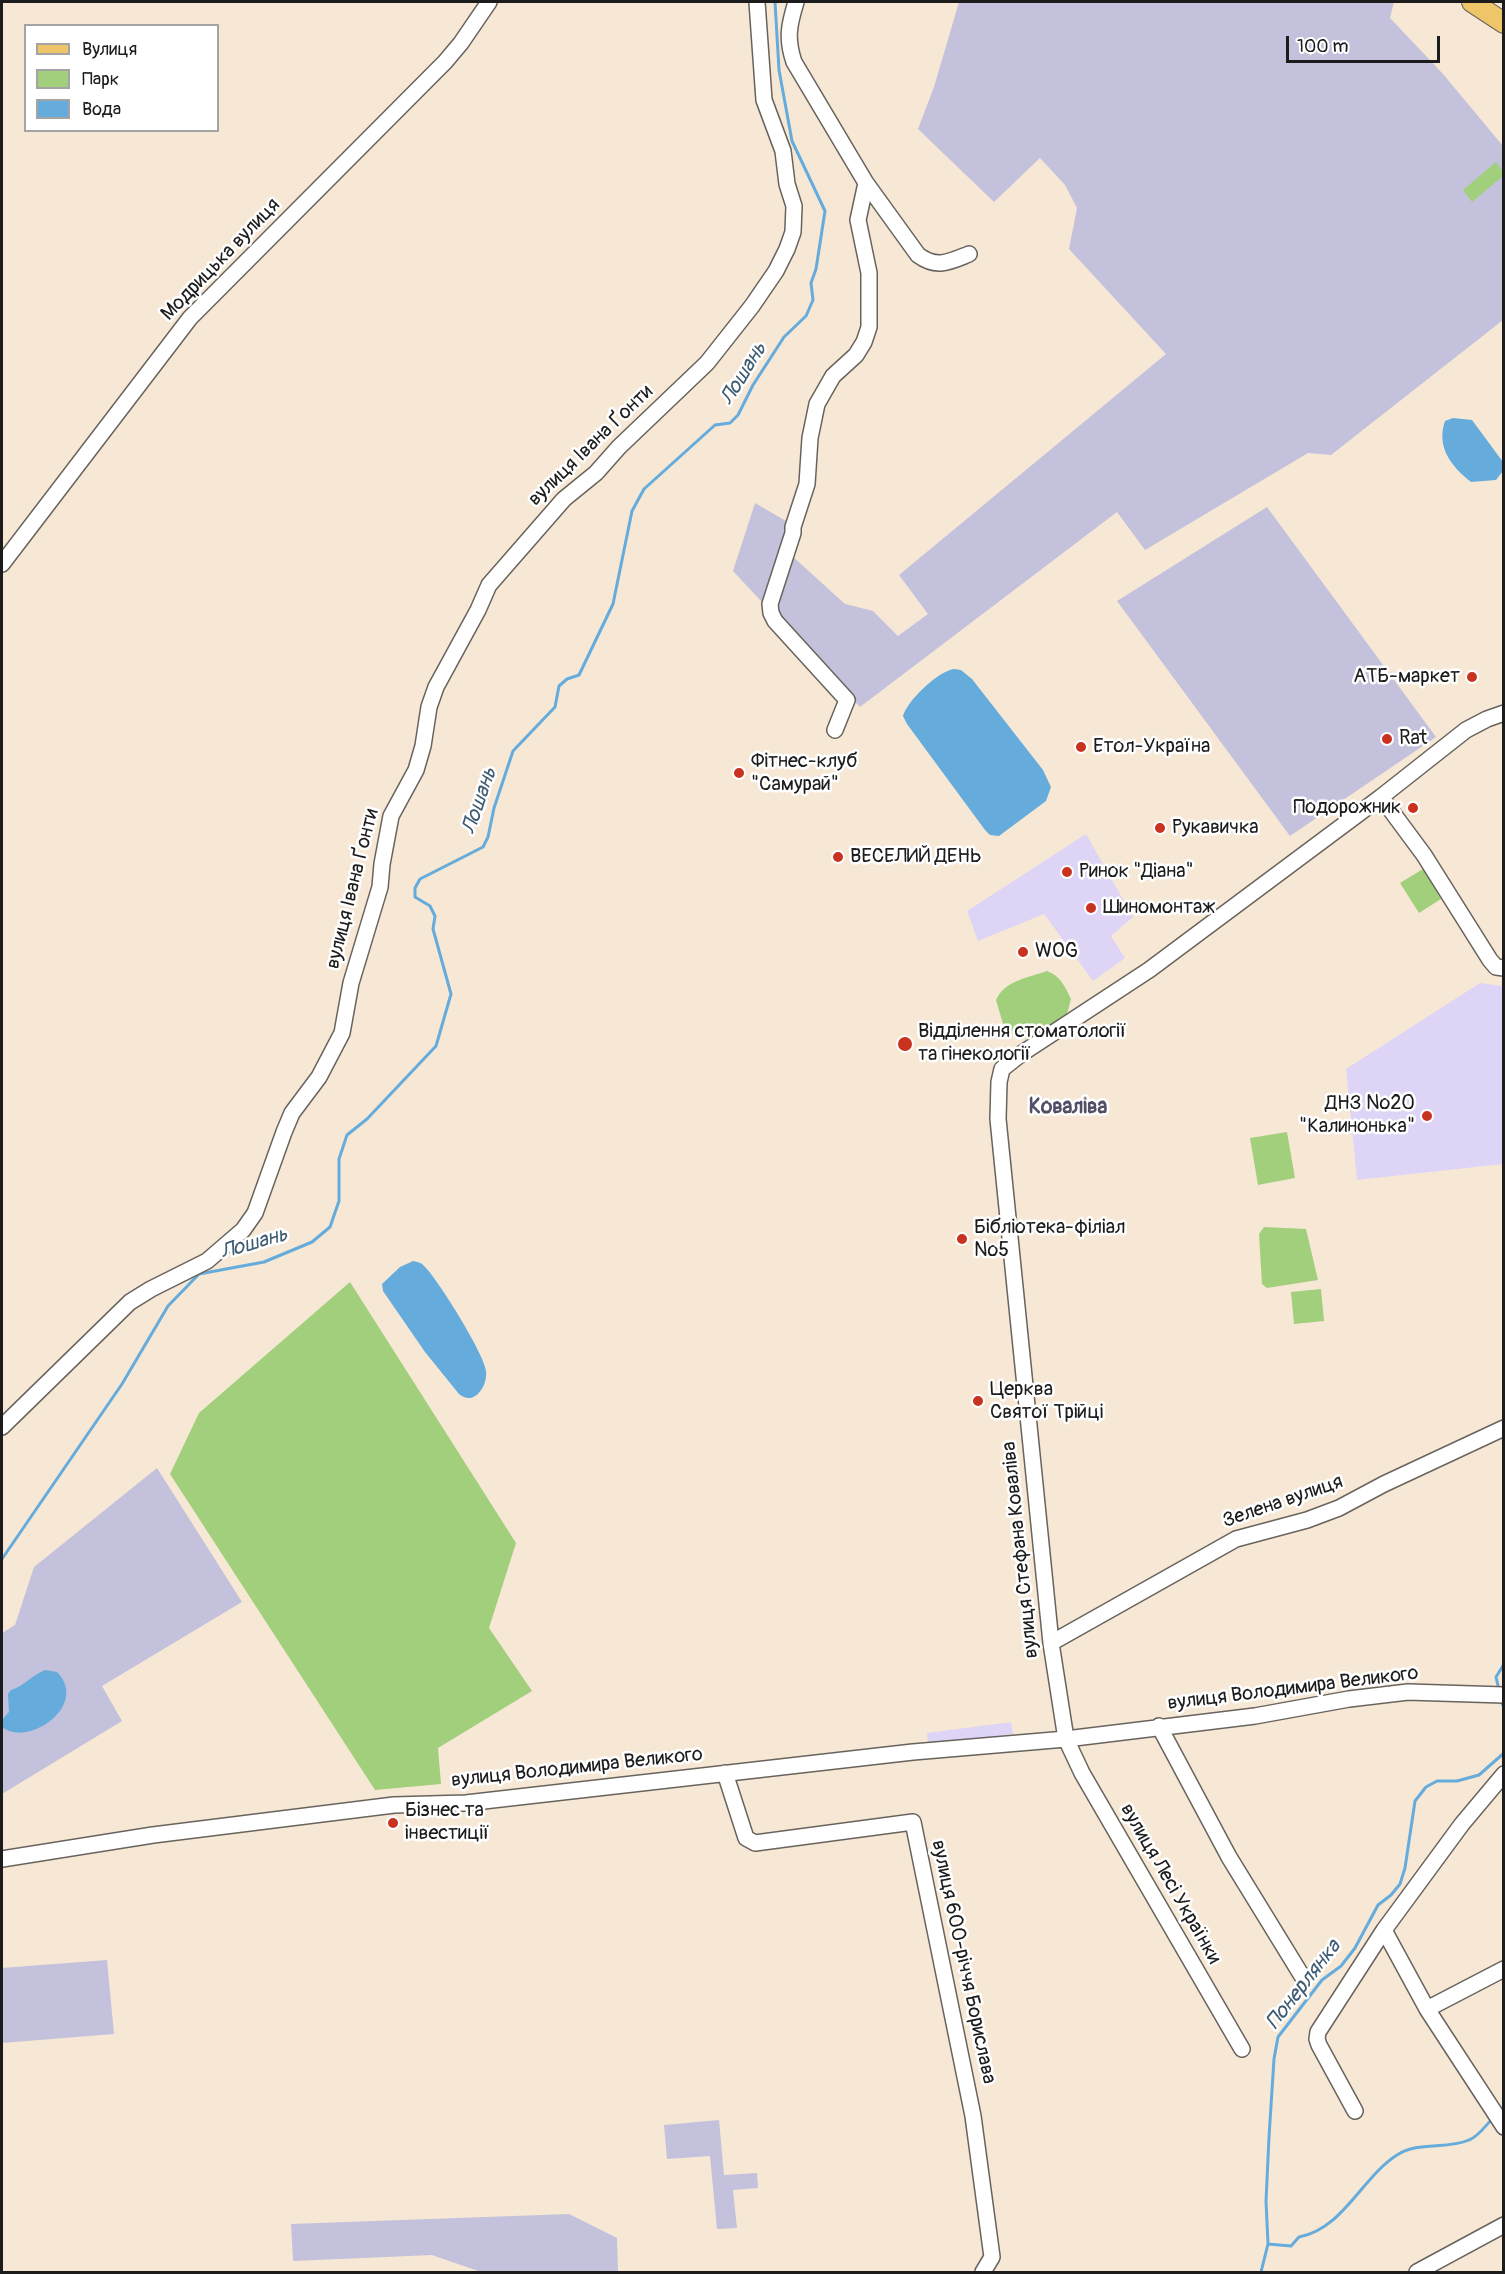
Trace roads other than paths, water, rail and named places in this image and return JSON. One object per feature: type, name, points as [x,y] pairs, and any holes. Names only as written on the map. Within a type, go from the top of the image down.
[{"type":"main road","points":[[1472,2],[1503,23]]},
{"type":"street","name":"Модрицька вулиця","points":[[2,564],[190,318],[445,62],[489,2]]},
{"type":"street","name":"вулиця Івана Ґонти","points":[[2,1427],[130,1302],[207,1261],[243,1230],[255,1213],[292,1113],[319,1077],[342,1033],[351,984],[380,887],[391,816],[416,770],[423,746],[429,707],[436,687],[489,585],[564,499],[596,472],[707,363],[776,271],[793,232],[794,206],[787,184],[783,151],[764,100],[757,2]]},
{"type":"street","points":[[796,2],[789,35],[789,47],[794,62],[866,183],[918,255],[926,261],[937,264],[969,254]]},
{"type":"street","points":[[835,730],[848,700],[775,621],[770,604],[794,533],[793,527],[807,484],[810,438],[816,404],[833,376],[856,355],[869,327],[869,273],[858,220],[866,183]]},
{"type":"street","name":"вулиця Стефана Коваліва","points":[[1066,1739],[1051,1643],[998,1119],[999,1082],[1002,1069],[1149,970],[1466,730],[1503,713]]},
{"type":"street","points":[[1381,796],[1424,855],[1490,960],[1496,968],[1503,968]]},
{"type":"street","name":"Зелена вулиця","points":[[1051,1643],[1236,1539],[1307,1520],[1338,1508],[1503,1428]]},
{"type":"street","name":"вулиця Володимира Великого","points":[[2,1859],[153,1835],[394,1805],[466,1803],[913,1752],[1066,1739],[1255,1716],[1349,1699],[1408,1692],[1497,1695]]},
{"type":"street","name":"вулиця Володимира Великого","points":[[1159,1726],[1229,1857],[1302,1976]]},
{"type":"street","name":"вулиця Лесі Українки","points":[[1066,1739],[1088,1783],[1242,2049]]},
{"type":"street","name":"вулиця 600-річчя Борислава","points":[[725,1773],[746,1838],[755,1843],[913,1822],[973,2115],[992,2258],[984,2272]]},
{"type":"street","points":[[1355,2111],[1319,2045],[1318,2032],[1384,1930],[1462,1824],[1503,1774]]},
{"type":"street","points":[[1384,1930],[1427,2009],[1503,2127]]},
{"type":"street","points":[[1427,2009],[1503,1969]]},
{"type":"street","points":[[1417,2272],[1503,2225]]},
{"type":"water","points":[[1453,418],[1472,420],[1503,462],[1503,471],[1496,480],[1471,482],[1452,463],[1442,439],[1445,421]]},
{"type":"water","points":[[954,669],[961,670],[972,679],[1043,770],[1051,787],[1046,801],[999,836],[990,835],[985,830],[903,716],[911,702],[924,688],[940,675]]},
{"type":"water","points":[[413,1261],[422,1264],[437,1283],[469,1333],[483,1362],[486,1371],[485,1383],[475,1396],[470,1398],[459,1394],[425,1352],[383,1291],[382,1284],[400,1267]]},
{"type":"water","points":[[45,1670],[57,1672],[65,1685],[66,1698],[61,1710],[39,1728],[26,1732],[13,1732],[2,1727],[2,1720],[9,1712],[8,1694],[11,1690]]},
{"type":"waterway","name":"Лошань","points":[[2,1559],[122,1384],[168,1306],[199,1274],[264,1262],[312,1242],[330,1227],[339,1201],[339,1159],[347,1135],[367,1119],[436,1046],[451,994],[433,929],[435,916],[430,906],[415,897],[415,888],[420,879],[483,847],[513,751],[555,707],[559,686],[567,679],[579,675],[613,604],[632,511],[644,489],[715,425],[730,423],[738,415],[753,385],[784,337],[806,316],[813,300],[811,283],[816,269],[825,211],[792,141],[779,70],[775,2]]},
{"type":"waterway","name":"Понерлянка","points":[[1499,1690],[1496,1677],[1504,1664]]},
{"type":"waterway","name":"Понерлянка","points":[[1500,1700],[1504,1707]]},
{"type":"waterway","name":"Понерлянка","points":[[1261,2272],[1268,2244],[1266,2201],[1269,2137],[1274,2059],[1278,2037],[1322,1980],[1341,1966],[1355,1948],[1378,1905],[1400,1884],[1405,1868],[1415,1801],[1426,1787],[1437,1781],[1457,1781],[1479,1775],[1504,1753]]},
{"type":"waterway","points":[[1268,2244],[1291,2246],[1299,2237],[1328,2224],[1373,2176],[1397,2155],[1414,2148],[1451,2145],[1469,2140],[1479,2134],[1493,2118]]},
{"type":"place","name":"АТБ-маркет","points":[[1472,677]]},
{"type":"place","name":"Rat","points":[[1387,739]]},
{"type":"place","name":"Етол-Україна","points":[[1081,747]]},
{"type":"place","name":"Фітнес-клуб \"Самурай\"","points":[[739,773]]},
{"type":"place","name":"Подорожник","points":[[1413,808]]},
{"type":"place","name":"Рукавичка","points":[[1160,828]]},
{"type":"place","name":"ВЕСЕЛИЙ ДЕНЬ","points":[[838,857]]},
{"type":"place","name":"Ринок \"Діана\"","points":[[1067,872]]},
{"type":"place","name":"Шиномонтаж","points":[[1091,908]]},
{"type":"place","name":"WOG","points":[[1023,952]]},
{"type":"place","name":"Відділення стоматології та гінекології","points":[[905,1044]]},
{"type":"place","name":"ДНЗ №20 \"Калинонька\"","points":[[1427,1116]]},
{"type":"place","name":"Бібліотека-філіал №5","points":[[962,1239]]},
{"type":"place","name":"Церква Святої Трійці","points":[[978,1401]]},
{"type":"place","name":"Бізнес та інвестиції","points":[[393,1823]]},
{"type":"district","name":"Коваліва","points":[[1068,1108]]}]
